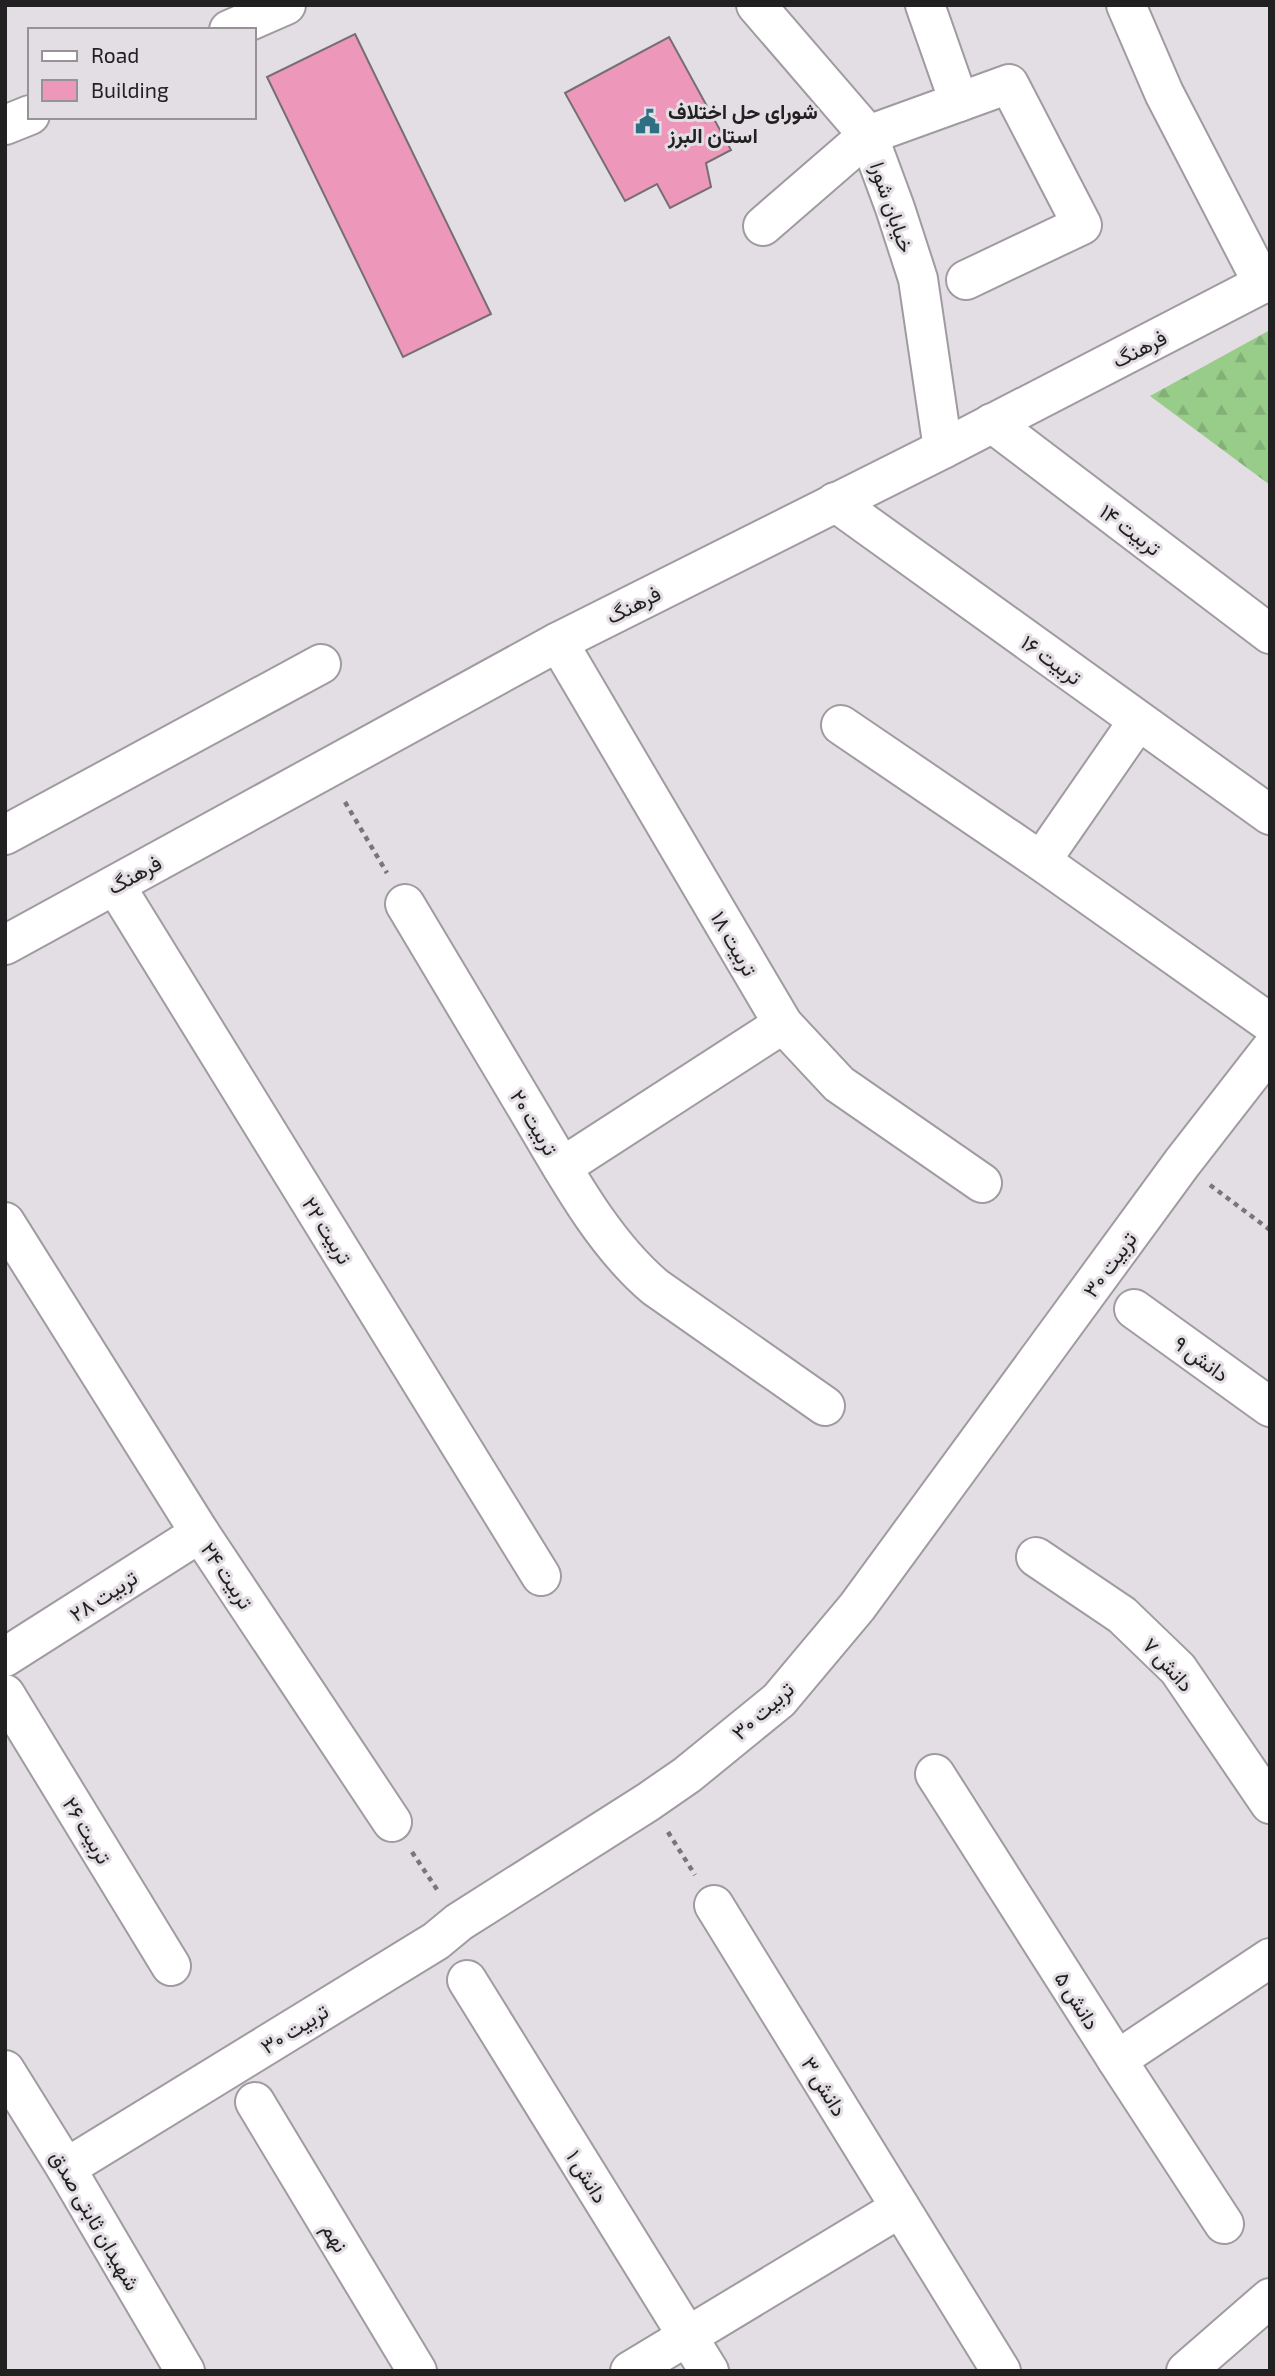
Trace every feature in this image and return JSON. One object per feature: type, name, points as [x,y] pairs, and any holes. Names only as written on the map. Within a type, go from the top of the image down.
[{"type":"street","points":[[234,28],[286,5]]},
{"type":"street","name":"خیابان شورا","points":[[756,5],[868,135],[918,279],[943,449]]},
{"type":"street","points":[[925,5],[959,102]]},
{"type":"street","points":[[1126,5],[1164,93],[1266,282]]},
{"type":"street","points":[[763,226],[868,135],[1009,84],[1082,225],[967,280]]},
{"type":"street","points":[[5,125],[28,116]]},
{"type":"street","name":"فرهنگ","points":[[5,945],[558,642],[943,449],[1266,282]]},
{"type":"street","name":"تربیت ۱۴","points":[[992,423],[1270,634]]},
{"type":"street","name":"تربیت ۱۶","points":[[835,502],[1270,816]]},
{"type":"street","name":"تربیت ۱۸","points":[[558,642],[783,1024],[839,1084],[982,1182]]},
{"type":"street","points":[[5,835],[321,664]]},
{"type":"street","points":[[1041,860],[1138,721]]},
{"type":"street","points":[[841,725],[1041,860],[1270,1023]]},
{"type":"street","name":"تربیت ۲۲","points":[[115,885],[541,1576]]},
{"type":"street","name":"تربیت ۲۰","points":[[405,904],[562,1167],[634,1270],[825,1406]]},
{"type":"street","points":[[562,1167],[783,1024]]},
{"type":"street","name":"تربیت ۳۰","points":[[66,2168],[436,1941],[458,1922],[648,1802],[687,1775],[779,1700],[857,1607],[1182,1163],[1270,1050]]},
{"type":"street","name":"تربیت ۲۴","points":[[5,1222],[200,1533],[392,1822]]},
{"type":"street","name":"دانش ۹","points":[[1134,1309],[1270,1407]]},
{"type":"street","name":"تربیت ۲۸","points":[[5,1657],[200,1533]]},
{"type":"street","name":"دانش ۷","points":[[1036,1557],[1122,1615],[1178,1669],[1265,1784]]},
{"type":"street","name":"تربیت ۲۶","points":[[5,1694],[171,1966]]},
{"type":"street","name":"دانش ۵","points":[[935,1774],[1224,2224]]},
{"type":"street","name":"دانش ۳","points":[[714,1905],[1001,2371]]},
{"type":"street","points":[[1117,2060],[1270,1958]]},
{"type":"street","name":"دانش ۱","points":[[467,1980],[709,2371]]},
{"type":"street","name":"شهیدان ثابتی صدق","points":[[5,2070],[185,2371]]},
{"type":"street","name":"نهم","points":[[255,2102],[417,2371]]},
{"type":"street","points":[[630,2371],[900,2208]]},
{"type":"street","points":[[1186,2371],[1270,2298]]},
{"type":"path","points":[[324,769],[405,904]]},
{"type":"path","points":[[1182,1163],[1270,1230]]},
{"type":"path","points":[[648,1802],[714,1905]]},
{"type":"path","points":[[392,1822],[458,1922]]},
{"type":"green space","points":[[1270,330],[1270,485],[1150,396]]},
{"type":"building","points":[[355,34],[491,314],[403,357],[267,77]]},
{"type":"building","name":"شورای حل اختلاف استان البرز","points":[[669,37],[731,150],[706,163],[711,187],[670,208],[657,184],[625,201],[565,93]]},
{"type":"place","name":"شورای حل اختلاف استان البرز","points":[[648,122]]}]
